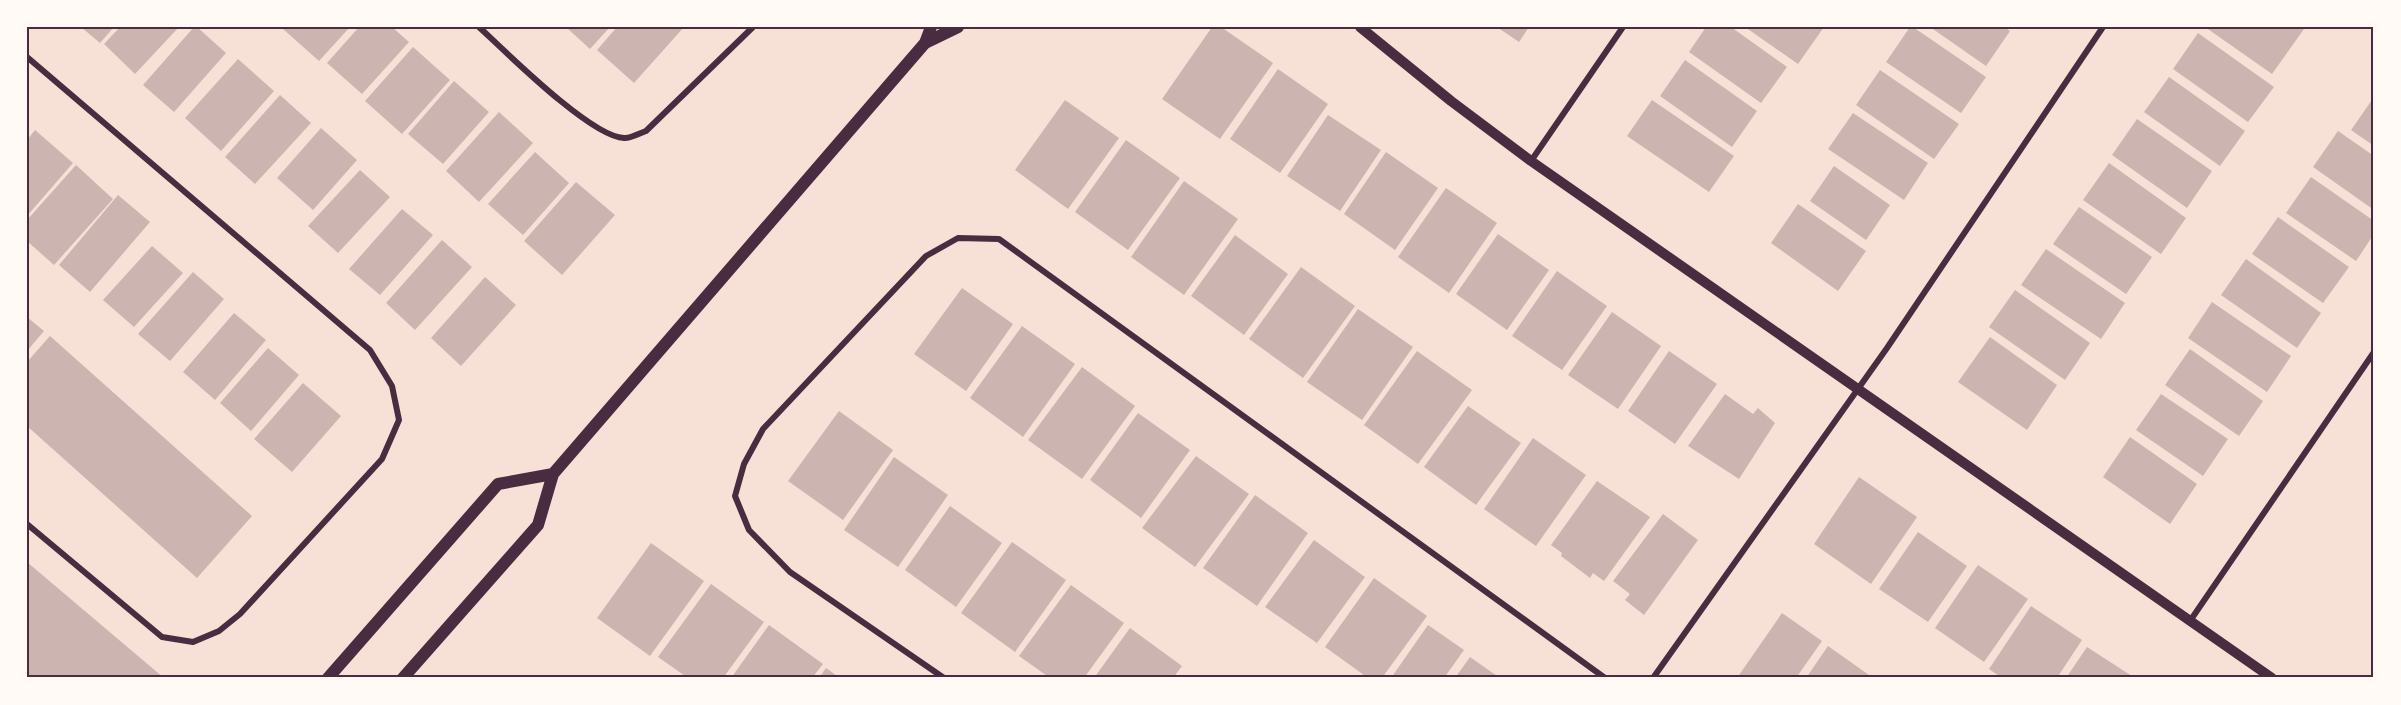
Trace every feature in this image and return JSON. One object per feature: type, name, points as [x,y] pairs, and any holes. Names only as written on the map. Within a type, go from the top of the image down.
[{"type":"main road","points":[[403,678],[538,525],[553,474],[925,43],[931,27]]},
{"type":"main road","points":[[925,43],[958,27]]},
{"type":"main road","points":[[328,678],[498,484],[553,474]]},
{"type":"street","points":[[479,27],[557,98],[595,128],[624,138],[646,131],[753,27]]},
{"type":"street","points":[[1360,27],[1451,101],[1531,161],[2272,678]]},
{"type":"street","points":[[1531,161],[1623,27]]},
{"type":"street","points":[[1653,678],[1887,348],[2103,27]]},
{"type":"street","points":[[27,57],[370,350],[392,386],[399,420],[382,459],[240,614],[219,631],[194,642],[162,637],[27,524]]},
{"type":"street","points":[[944,678],[790,572],[749,530],[735,496],[744,464],[763,429],[927,256],[958,238],[999,240],[1605,678]]},
{"type":"street","points":[[2190,621],[2374,352]]},
{"type":"building","points":[[81,27],[114,27],[100,43]]},
{"type":"building","points":[[120,27],[179,27],[135,74],[104,44]]},
{"type":"building","points":[[194,27],[197,27],[226,53],[174,112],[143,85]]},
{"type":"building","points":[[285,27],[350,27],[319,61],[283,29]]},
{"type":"building","points":[[359,27],[392,27],[409,42],[362,94],[327,63]]},
{"type":"building","points":[[566,27],[610,27],[590,49]]},
{"type":"building","points":[[617,27],[684,27],[634,83],[597,50]]},
{"type":"building","points":[[1212,27],[1221,27],[1273,63],[1220,139],[1162,99]]},
{"type":"building","points":[[1497,27],[1529,27],[1519,42]]},
{"type":"building","points":[[1706,27],[1731,27],[1787,67],[1761,103],[1689,52]]},
{"type":"building","points":[[1745,27],[1824,27],[1798,64]]},
{"type":"building","points":[[1910,27],[1986,77],[1961,113],[1886,62]]},
{"type":"building","points":[[1930,27],[2004,27],[2010,31],[1986,66]]},
{"type":"building","points":[[2205,27],[2302,27],[2304,29],[2272,74]]},
{"type":"building","points":[[2198,33],[2274,87],[2248,122],[2173,69]]},
{"type":"building","points":[[413,47],[450,80],[402,134],[365,101]]},
{"type":"building","points":[[238,59],[274,91],[221,151],[185,118]]},
{"type":"building","points":[[1685,60],[1757,111],[1732,147],[1660,96]]},
{"type":"building","points":[[1278,69],[1328,104],[1280,173],[1230,139]]},
{"type":"building","points":[[1880,70],[1959,124],[1934,159],[1856,105]]},
{"type":"building","points":[[2169,77],[2245,131],[2220,166],[2144,112]]},
{"type":"building","points":[[454,81],[489,112],[443,164],[408,134]]},
{"type":"building","points":[[280,95],[311,123],[255,184],[225,157]]},
{"type":"building","points":[[2374,97],[2374,146],[2351,130]]},
{"type":"building","points":[[1065,100],[1119,138],[1068,209],[1015,170]]},
{"type":"building","points":[[1652,100],[1734,156],[1709,192],[1627,136]]},
{"type":"building","points":[[499,112],[533,143],[479,202],[446,171]]},
{"type":"building","points":[[1853,113],[1928,163],[1904,200],[1828,149]]},
{"type":"building","points":[[1328,115],[1381,150],[1340,211],[1287,176]]},
{"type":"building","points":[[2137,119],[2212,171],[2187,208],[2112,155]]},
{"type":"building","points":[[321,128],[357,160],[313,210],[277,178]]},
{"type":"building","points":[[35,130],[73,163],[27,216],[27,140]]},
{"type":"building","points":[[2338,131],[2374,156],[2374,210],[2313,167]]},
{"type":"building","points":[[1126,140],[1180,178],[1128,250],[1075,212]]},
{"type":"building","points":[[535,152],[569,183],[523,235],[488,204]]},
{"type":"building","points":[[1386,152],[1438,188],[1395,250],[1344,214]]},
{"type":"building","points":[[2109,163],[2186,218],[2161,254],[2083,200]]},
{"type":"building","points":[[76,165],[113,199],[54,265],[27,241],[27,220]]},
{"type":"building","points":[[1834,166],[1890,205],[1866,240],[1810,201]]},
{"type":"building","points":[[360,170],[390,197],[338,253],[308,226]]},
{"type":"building","points":[[2311,177],[2374,221],[2374,234],[2356,261],[2286,213]]},
{"type":"building","points":[[1184,181],[1238,219],[1184,295],[1131,257]]},
{"type":"building","points":[[576,182],[615,215],[562,275],[524,241]]},
{"type":"building","points":[[1446,188],[1497,223],[1449,293],[1398,257]]},
{"type":"building","points":[[118,195],[150,222],[90,292],[59,265]]},
{"type":"building","points":[[1798,204],[1866,251],[1838,291],[1771,243]]},
{"type":"building","points":[[2079,207],[2152,257],[2126,294],[2053,244]]},
{"type":"building","points":[[402,209],[433,235],[380,295],[349,269]]},
{"type":"building","points":[[2278,217],[2349,267],[2323,303],[2252,254]]},
{"type":"building","points":[[1498,234],[1549,270],[1507,330],[1456,294]]},
{"type":"building","points":[[1235,235],[1288,274],[1244,335],[1191,296]]},
{"type":"building","points":[[442,240],[472,267],[415,330],[386,303]]},
{"type":"building","points":[[152,246],[183,273],[134,327],[103,300]]},
{"type":"building","points":[[2046,249],[2125,303],[2101,339],[2021,285]]},
{"type":"building","points":[[2246,259],[2321,313],[2297,348],[2221,295]]},
{"type":"building","points":[[1301,267],[1355,306],[1303,378],[1249,339]]},
{"type":"building","points":[[1557,271],[1607,306],[1562,370],[1512,336]]},
{"type":"building","points":[[193,272],[224,299],[170,361],[138,334]]},
{"type":"building","points":[[485,277],[516,305],[461,366],[431,338]]},
{"type":"building","points":[[962,288],[1013,324],[966,391],[914,354]]},
{"type":"building","points":[[2015,290],[2090,343],[2065,380],[1989,327]]},
{"type":"building","points":[[2212,302],[2291,356],[2267,392],[2188,338]]},
{"type":"building","points":[[1358,309],[1413,347],[1362,420],[1307,382]]},
{"type":"building","points":[[1612,312],[1661,346],[1618,409],[1568,375]]},
{"type":"building","points":[[234,313],[266,340],[215,400],[183,372]]},
{"type":"building","points":[[27,317],[44,331],[27,351]]},
{"type":"building","points":[[1022,326],[1075,364],[1023,437],[970,398]]},
{"type":"building","points":[[50,336],[252,516],[197,578],[27,426],[27,362]]},
{"type":"building","points":[[1990,337],[2057,385],[2027,430],[1958,382]]},
{"type":"building","points":[[268,348],[299,375],[251,431],[220,403]]},
{"type":"building","points":[[2190,349],[2263,401],[2239,436],[2165,385]]},
{"type":"building","points":[[1417,351],[1472,390],[1418,464],[1364,425]]},
{"type":"building","points":[[1669,351],[1717,384],[1675,444],[1628,411]]},
{"type":"building","points":[[1082,367],[1135,406],[1082,479],[1028,440]]},
{"type":"building","points":[[303,383],[341,416],[292,472],[254,439]]},
{"type":"building","points":[[1725,394],[1753,414],[1758,408],[1775,423],[1739,479],[1688,446]]},
{"type":"building","points":[[2161,394],[2228,439],[2203,476],[2136,430]]},
{"type":"building","points":[[1468,406],[1521,443],[1476,505],[1424,467]]},
{"type":"building","points":[[839,411],[893,450],[843,520],[788,481]]},
{"type":"building","points":[[1138,413],[1190,450],[1141,518],[1090,480]]},
{"type":"building","points":[[2130,437],[2197,484],[2170,524],[2103,477]]},
{"type":"building","points":[[1533,438],[1586,475],[1536,546],[1484,509]]},
{"type":"building","points":[[1196,456],[1249,494],[1195,567],[1142,528]]},
{"type":"building","points":[[894,457],[948,495],[898,567],[844,530]]},
{"type":"building","points":[[1859,477],[1917,517],[1871,584],[1814,544]]},
{"type":"building","points":[[1597,481],[1650,517],[1604,581],[1593,573],[1590,578],[1561,556],[1562,553],[1551,545]]},
{"type":"building","points":[[1255,495],[1308,533],[1257,606],[1203,568]]},
{"type":"building","points":[[950,506],[1002,543],[956,607],[905,570]]},
{"type":"building","points":[[1663,514],[1698,540],[1644,615],[1625,600],[1630,594],[1613,581]]},
{"type":"building","points":[[1918,532],[1967,566],[1928,622],[1879,589]]},
{"type":"building","points":[[1314,540],[1365,577],[1317,643],[1265,607]]},
{"type":"building","points":[[1012,542],[1066,580],[1015,652],[961,613]]},
{"type":"building","points":[[651,543],[704,581],[650,656],[597,618]]},
{"type":"building","points":[[27,562],[164,678],[27,678]]},
{"type":"building","points":[[1978,565],[2028,599],[1984,662],[1935,628]]},
{"type":"building","points":[[1374,578],[1427,616],[1382,678],[1368,678],[1325,647]]},
{"type":"building","points":[[711,584],[764,622],[723,678],[688,678],[658,657]]},
{"type":"building","points":[[1071,585],[1124,623],[1084,678],[1050,678],[1019,656]]},
{"type":"building","points":[[2031,606],[2082,640],[2057,678],[2002,678],[1989,669]]},
{"type":"building","points":[[1782,613],[1822,641],[1796,678],[1737,678]]},
{"type":"building","points":[[769,625],[823,664],[812,678],[731,678]]},
{"type":"building","points":[[1428,625],[1464,650],[1444,678],[1391,678]]},
{"type":"building","points":[[1130,628],[1182,666],[1173,678],[1094,678]]},
{"type":"building","points":[[1828,646],[1869,675],[1867,678],[1806,678]]},
{"type":"building","points":[[2087,647],[2135,678],[2066,678]]},
{"type":"building","points":[[1470,657],[1500,678],[1455,678]]},
{"type":"building","points":[[826,668],[840,678],[819,678]]}]
